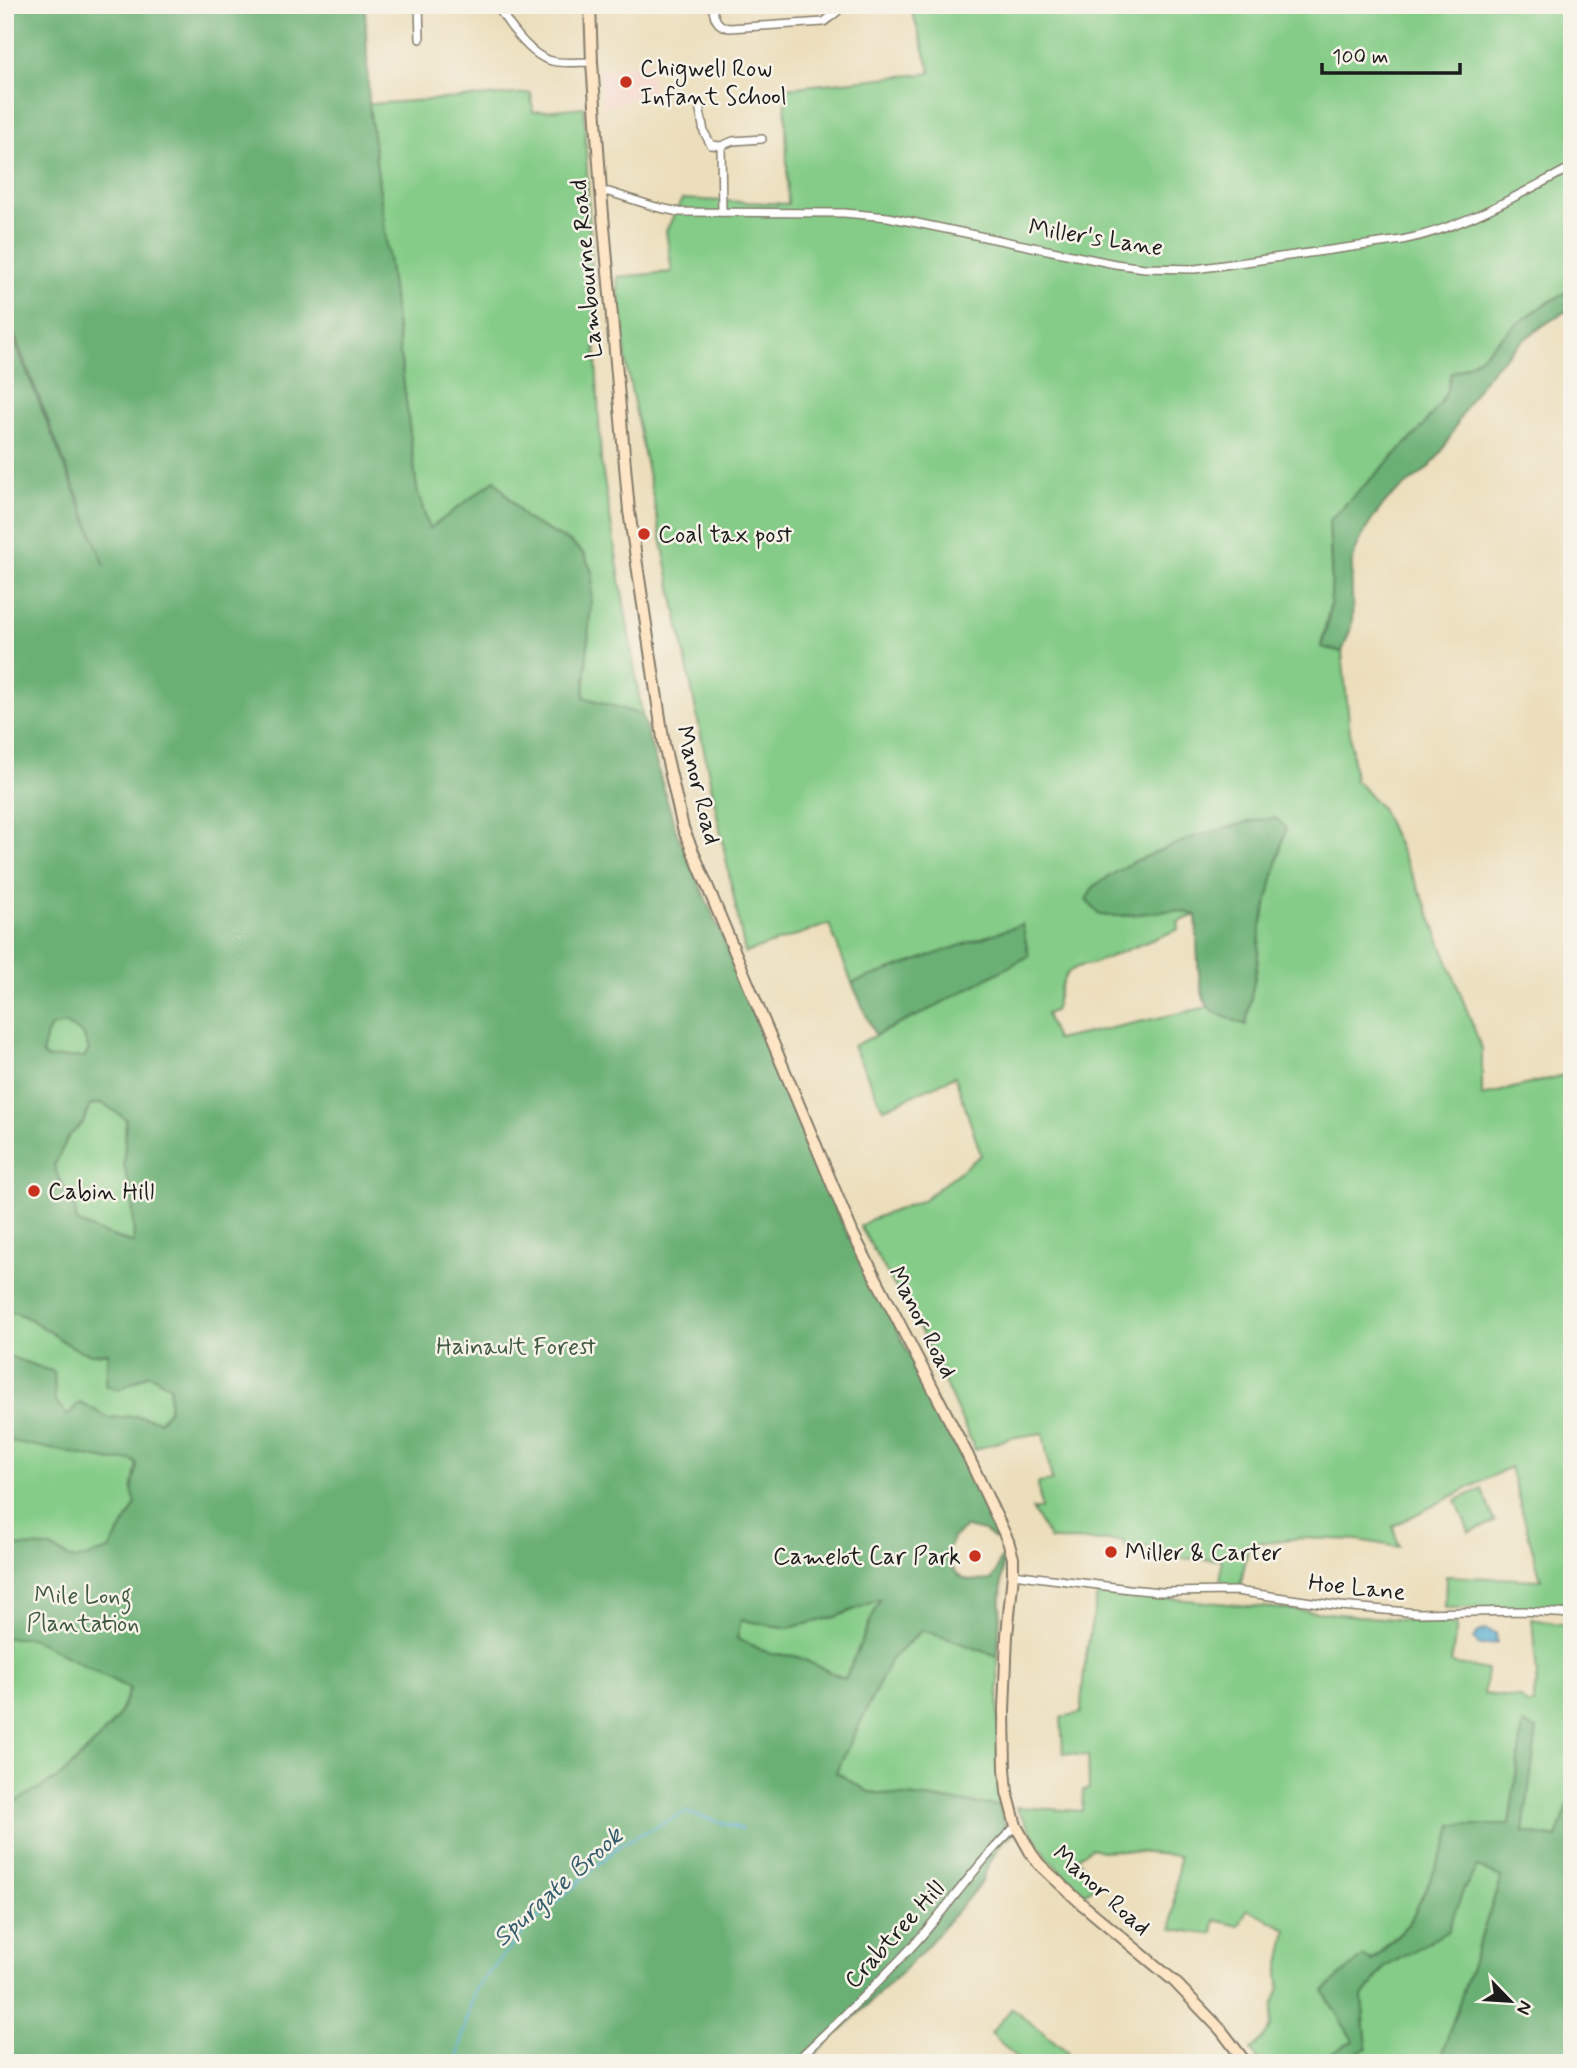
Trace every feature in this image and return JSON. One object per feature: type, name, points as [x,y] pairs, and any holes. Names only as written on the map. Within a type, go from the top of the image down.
[{"type":"street","points":[[419,5],[419,39]]},
{"type":"street","points":[[497,5],[530,48],[544,59],[554,62],[592,62]]},
{"type":"street","name":"Lambourne Road","points":[[590,5],[601,192],[617,387],[633,529]]},
{"type":"street","points":[[712,5],[717,23],[729,28],[824,22],[838,11],[840,5]]},
{"type":"street","points":[[699,105],[704,132],[711,145],[721,146],[733,141],[762,139]]},
{"type":"street","points":[[721,146],[722,212]]},
{"type":"street","name":"Miller's Lane","points":[[601,192],[678,212],[888,217],[1115,264],[1145,268],[1195,269],[1429,235],[1484,212],[1572,167]]},
{"type":"street","name":"Manor Road","points":[[633,529],[664,745],[682,828],[853,1234],[1003,1528],[1013,1558],[1004,1710],[1007,1792],[1016,1826],[1040,1864],[1083,1905],[1174,1981],[1221,2030],[1246,2063]]},
{"type":"street","name":"Hoe Lane","points":[[1013,1573],[1140,1590],[1236,1591],[1340,1606],[1418,1613],[1523,1611],[1572,1614]]},
{"type":"street","name":"Crabtree Hill","points":[[794,2063],[883,1978],[997,1844],[1016,1826]]},
{"type":"shaded area","name":"Chigwell Row Infant School","points":[[650,62],[653,94],[644,93],[603,109],[598,71]]},
{"type":"green space","name":"Hainault Forest","points":[[5,5],[365,5],[369,104],[417,489],[429,529],[495,480],[526,519],[570,542],[584,554],[593,574],[584,697],[642,715],[676,831],[841,1221],[984,1500],[997,1537],[994,1539],[984,1531],[966,1527],[953,1538],[946,1554],[949,1562],[962,1578],[982,1581],[991,1580],[1000,1559],[1003,1558],[998,1656],[922,1630],[891,1659],[836,1772],[869,1792],[999,1806],[1004,1821],[1013,1834],[1002,1842],[988,1865],[982,1882],[921,1953],[807,2063],[5,2063],[5,1813],[11,1804],[61,1776],[98,1740],[118,1717],[130,1689],[31,1638],[5,1638],[5,1546],[49,1547],[75,1560],[109,1550],[136,1504],[132,1491],[137,1464],[132,1460],[112,1461],[5,1440],[5,1355],[54,1372],[55,1400],[67,1416],[80,1402],[109,1418],[137,1416],[160,1421],[169,1410],[170,1386],[149,1374],[119,1390],[106,1386],[108,1352],[91,1354],[80,1351],[27,1318],[5,1311],[5,318],[105,566],[5,311]],"holes":[[[65,1024],[83,1034],[89,1050],[84,1057],[47,1058],[42,1054],[47,1034],[51,1027]],[[102,1103],[126,1119],[124,1165],[132,1196],[134,1243],[77,1222],[74,1204],[54,1166],[68,1137],[83,1123],[90,1105]],[[880,1599],[845,1679],[796,1656],[771,1654],[737,1639],[741,1620],[788,1628],[835,1617]]]},
{"type":"green space","points":[[910,5],[1572,5],[1572,289],[1520,322],[1474,361],[1451,373],[1440,404],[1419,431],[1329,521],[1332,596],[1321,646],[1342,652],[1355,782],[1358,782],[1381,808],[1426,905],[1482,1049],[1482,1096],[1572,1073],[1572,1608],[1445,1608],[1446,1576],[1541,1580],[1510,1467],[1393,1526],[1399,1547],[1358,1540],[1300,1538],[1249,1544],[1240,1587],[1220,1586],[1222,1560],[1147,1557],[1148,1548],[1124,1547],[1124,1541],[1050,1540],[1032,1509],[1041,1509],[1038,1483],[1052,1481],[1043,1433],[1010,1438],[975,1450],[924,1337],[860,1226],[923,1200],[981,1155],[955,1076],[883,1109],[853,1046],[919,1015],[1021,925],[852,983],[829,924],[745,953],[627,369],[617,277],[672,272],[666,231],[682,199],[788,204],[785,88],[931,73]],"holes":[[[1285,828],[1261,926],[1246,1024],[1208,1007],[1056,1040],[1046,1014],[1054,1011],[1061,985],[1068,973],[1179,929],[1178,922],[1196,915],[1176,910],[1119,916],[1100,915],[1094,886],[1133,862]]]},
{"type":"green space","points":[[531,93],[533,112],[584,107],[601,461],[642,715],[584,697],[593,574],[584,554],[570,542],[526,519],[495,480],[429,530],[417,489],[369,104]]},
{"type":"green space","points":[[1572,289],[1572,308],[1532,334],[1495,367],[1469,401],[1438,457],[1393,495],[1372,520],[1354,557],[1352,617],[1342,652],[1321,647],[1331,601],[1329,521],[1419,431],[1440,404],[1451,373],[1474,361],[1520,322]]},
{"type":"green space","points":[[1276,818],[1286,828],[1261,926],[1246,1025],[1218,1014],[1205,1001],[1198,964],[1196,915],[1176,910],[1119,916],[1100,915],[1086,900],[1094,886],[1133,862],[1193,837],[1256,820]]},
{"type":"green space","points":[[1022,924],[1029,956],[919,1015],[875,1035],[852,983]]},
{"type":"green space","points":[[65,1024],[83,1034],[89,1050],[84,1057],[46,1058],[42,1054],[47,1034],[51,1027]]},
{"type":"green space","points":[[102,1103],[126,1119],[124,1165],[132,1196],[135,1243],[76,1222],[74,1204],[54,1166],[68,1137],[83,1123],[90,1105]]},
{"type":"green space","points":[[5,1311],[28,1318],[81,1350],[93,1353],[108,1352],[119,1389],[149,1374],[170,1386],[169,1410],[160,1421],[137,1416],[109,1418],[80,1402],[67,1416],[26,1363],[5,1355]]},
{"type":"green space","name":"Mile Long Plantation","points":[[5,1422],[132,1460],[137,1464],[132,1491],[136,1504],[130,1689],[118,1717],[98,1740],[61,1776],[11,1804],[5,1813]]},
{"type":"green space","points":[[1482,1489],[1495,1522],[1469,1532],[1456,1500]]},
{"type":"green space","points":[[1098,1592],[1457,1625],[1451,1663],[1487,1670],[1484,1694],[1520,1698],[1527,1704],[1533,1704],[1537,1675],[1532,1619],[1572,1626],[1572,1793],[1557,1838],[1523,1832],[1537,1730],[1523,1725],[1509,1825],[1452,1825],[1448,1842],[1410,1922],[1372,1960],[1364,1956],[1354,2041],[1314,2063],[1260,2063],[1251,2050],[1271,2026],[1274,2003],[1280,1988],[1278,1975],[1287,1929],[1247,1909],[1239,1926],[1215,1920],[1213,1933],[1172,1929],[1179,1856],[1092,1848],[1077,1857],[1096,1886],[1084,1894],[1048,1858],[1016,1807],[1082,1811],[1083,1790],[1089,1789],[1088,1756],[1063,1753],[1061,1717],[1081,1713],[1087,1652]]},
{"type":"green space","points":[[881,1599],[845,1679],[796,1656],[771,1654],[737,1639],[740,1620],[788,1628],[835,1617]]},
{"type":"green space","points":[[923,1630],[998,1656],[999,1806],[869,1792],[836,1772],[891,1659]]},
{"type":"green space","points":[[1523,1724],[1537,1729],[1523,1832],[1557,1838],[1572,1793],[1572,2063],[1439,2063],[1501,1877],[1477,1867],[1463,1891],[1448,1931],[1385,1967],[1362,1998],[1367,2048],[1338,2063],[1314,2063],[1353,2041],[1323,1991],[1364,1956],[1372,1962],[1410,1922],[1448,1842],[1452,1825],[1509,1825]]},
{"type":"green space","points":[[1477,1866],[1502,1877],[1439,2063],[1338,2063],[1367,2047],[1362,1998],[1385,1967],[1447,1931],[1463,1891]]},
{"type":"green space","points":[[1012,2008],[1068,2052],[1057,2063],[1022,2063],[991,2033]]},
{"type":"water","points":[[1485,1629],[1496,1633],[1497,1643],[1479,1646],[1474,1639],[1477,1633]]},
{"type":"waterway","name":"Spurgate Brook","points":[[456,2063],[475,1989],[525,1930],[621,1844],[686,1812],[742,1829]]},
{"type":"place","name":"Chigwell Row Infant School","points":[[626,82]]},
{"type":"place","name":"Coal tax post","points":[[644,534]]},
{"type":"place","name":"Cabin Hill","points":[[34,1191]]},
{"type":"place","name":"Miller & Carter","points":[[1111,1552]]},
{"type":"place","name":"Camelot Car Park","points":[[975,1556]]}]
